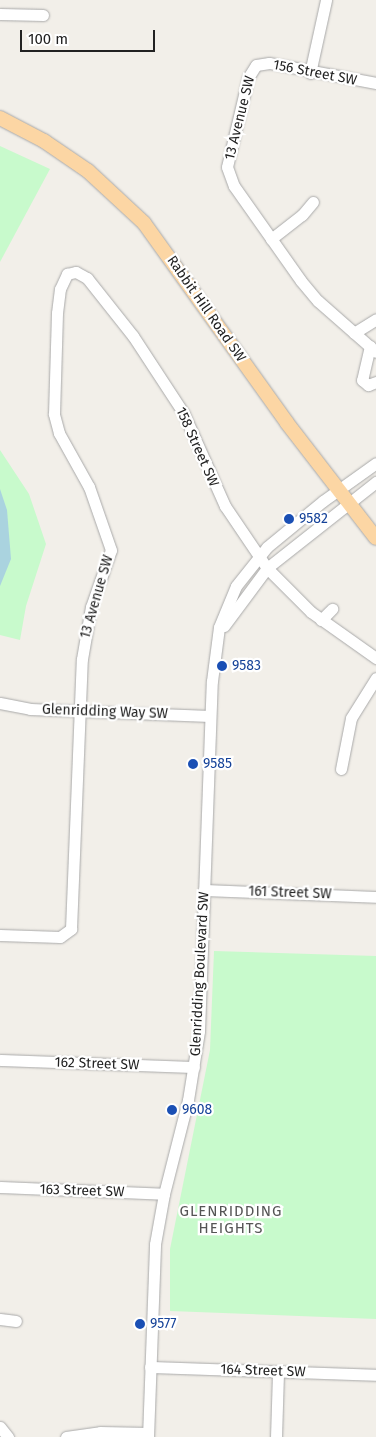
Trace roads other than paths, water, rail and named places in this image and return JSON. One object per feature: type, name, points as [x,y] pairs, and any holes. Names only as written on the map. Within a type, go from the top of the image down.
[{"type":"main road","name":"Rabbit Hill Road SW","points":[[0,118],[88,171],[144,223],[338,490],[376,538]]},
{"type":"street","points":[[310,73],[326,0]]},
{"type":"street","points":[[0,14],[43,15]]},
{"type":"street","name":"156 Street SW","points":[[256,65],[269,63],[310,73],[376,83]]},
{"type":"street","name":"13 Avenue SW","points":[[256,65],[248,78],[228,173],[271,239]]},
{"type":"street","points":[[312,202],[302,215],[271,239],[318,300],[373,349],[362,380],[368,385],[376,382]]},
{"type":"street","name":"13 Avenue SW","points":[[0,936],[60,937],[72,929],[74,918],[80,712],[87,626],[111,550],[89,487],[59,433],[54,414],[60,289],[67,274],[76,272]]},
{"type":"street","name":"158 Street SW","points":[[76,272],[87,278],[121,319],[174,396],[192,428],[218,494],[267,568],[321,620],[376,658]]},
{"type":"street","points":[[354,333],[376,319]]},
{"type":"street","name":"Glenridding Boulevard SW","points":[[148,1435],[154,1260],[164,1194],[194,1067],[199,1031],[210,716],[214,656],[219,627],[229,600],[259,556],[278,536],[376,463]]},
{"type":"street","name":"Glenridding Boulevard SW","points":[[214,656],[227,620],[267,568],[348,502],[376,482]]},
{"type":"street","points":[[321,620],[332,609]]},
{"type":"street","points":[[341,770],[351,718],[376,678]]},
{"type":"street","name":"Glenridding Way SW","points":[[0,704],[30,709],[80,712],[210,716]]},
{"type":"street","name":"161 Street SW","points":[[204,890],[376,897]]},
{"type":"street","name":"162 Street SW","points":[[0,1060],[194,1067]]},
{"type":"street","name":"163 Street SW","points":[[0,1188],[164,1194]]},
{"type":"street","points":[[0,1319],[16,1321]]},
{"type":"street","name":"164 Street SW","points":[[150,1367],[376,1375]]},
{"type":"street","points":[[276,1437],[278,1372]]},
{"type":"street","points":[[0,1427],[8,1437]]},
{"type":"street","points":[[66,1437],[100,1432],[148,1435]]},
{"type":"water","points":[[0,489],[7,510],[11,559],[0,586]]},
{"type":"place","name":"9582","points":[[289,519]]},
{"type":"place","name":"9583","points":[[222,666]]},
{"type":"place","name":"9585","points":[[193,764]]},
{"type":"place","name":"9608","points":[[172,1110]]},
{"type":"place","name":"9577","points":[[140,1324]]},
{"type":"district","name":"GLENRIDDING HEIGHTS","points":[[231,1220]]}]
